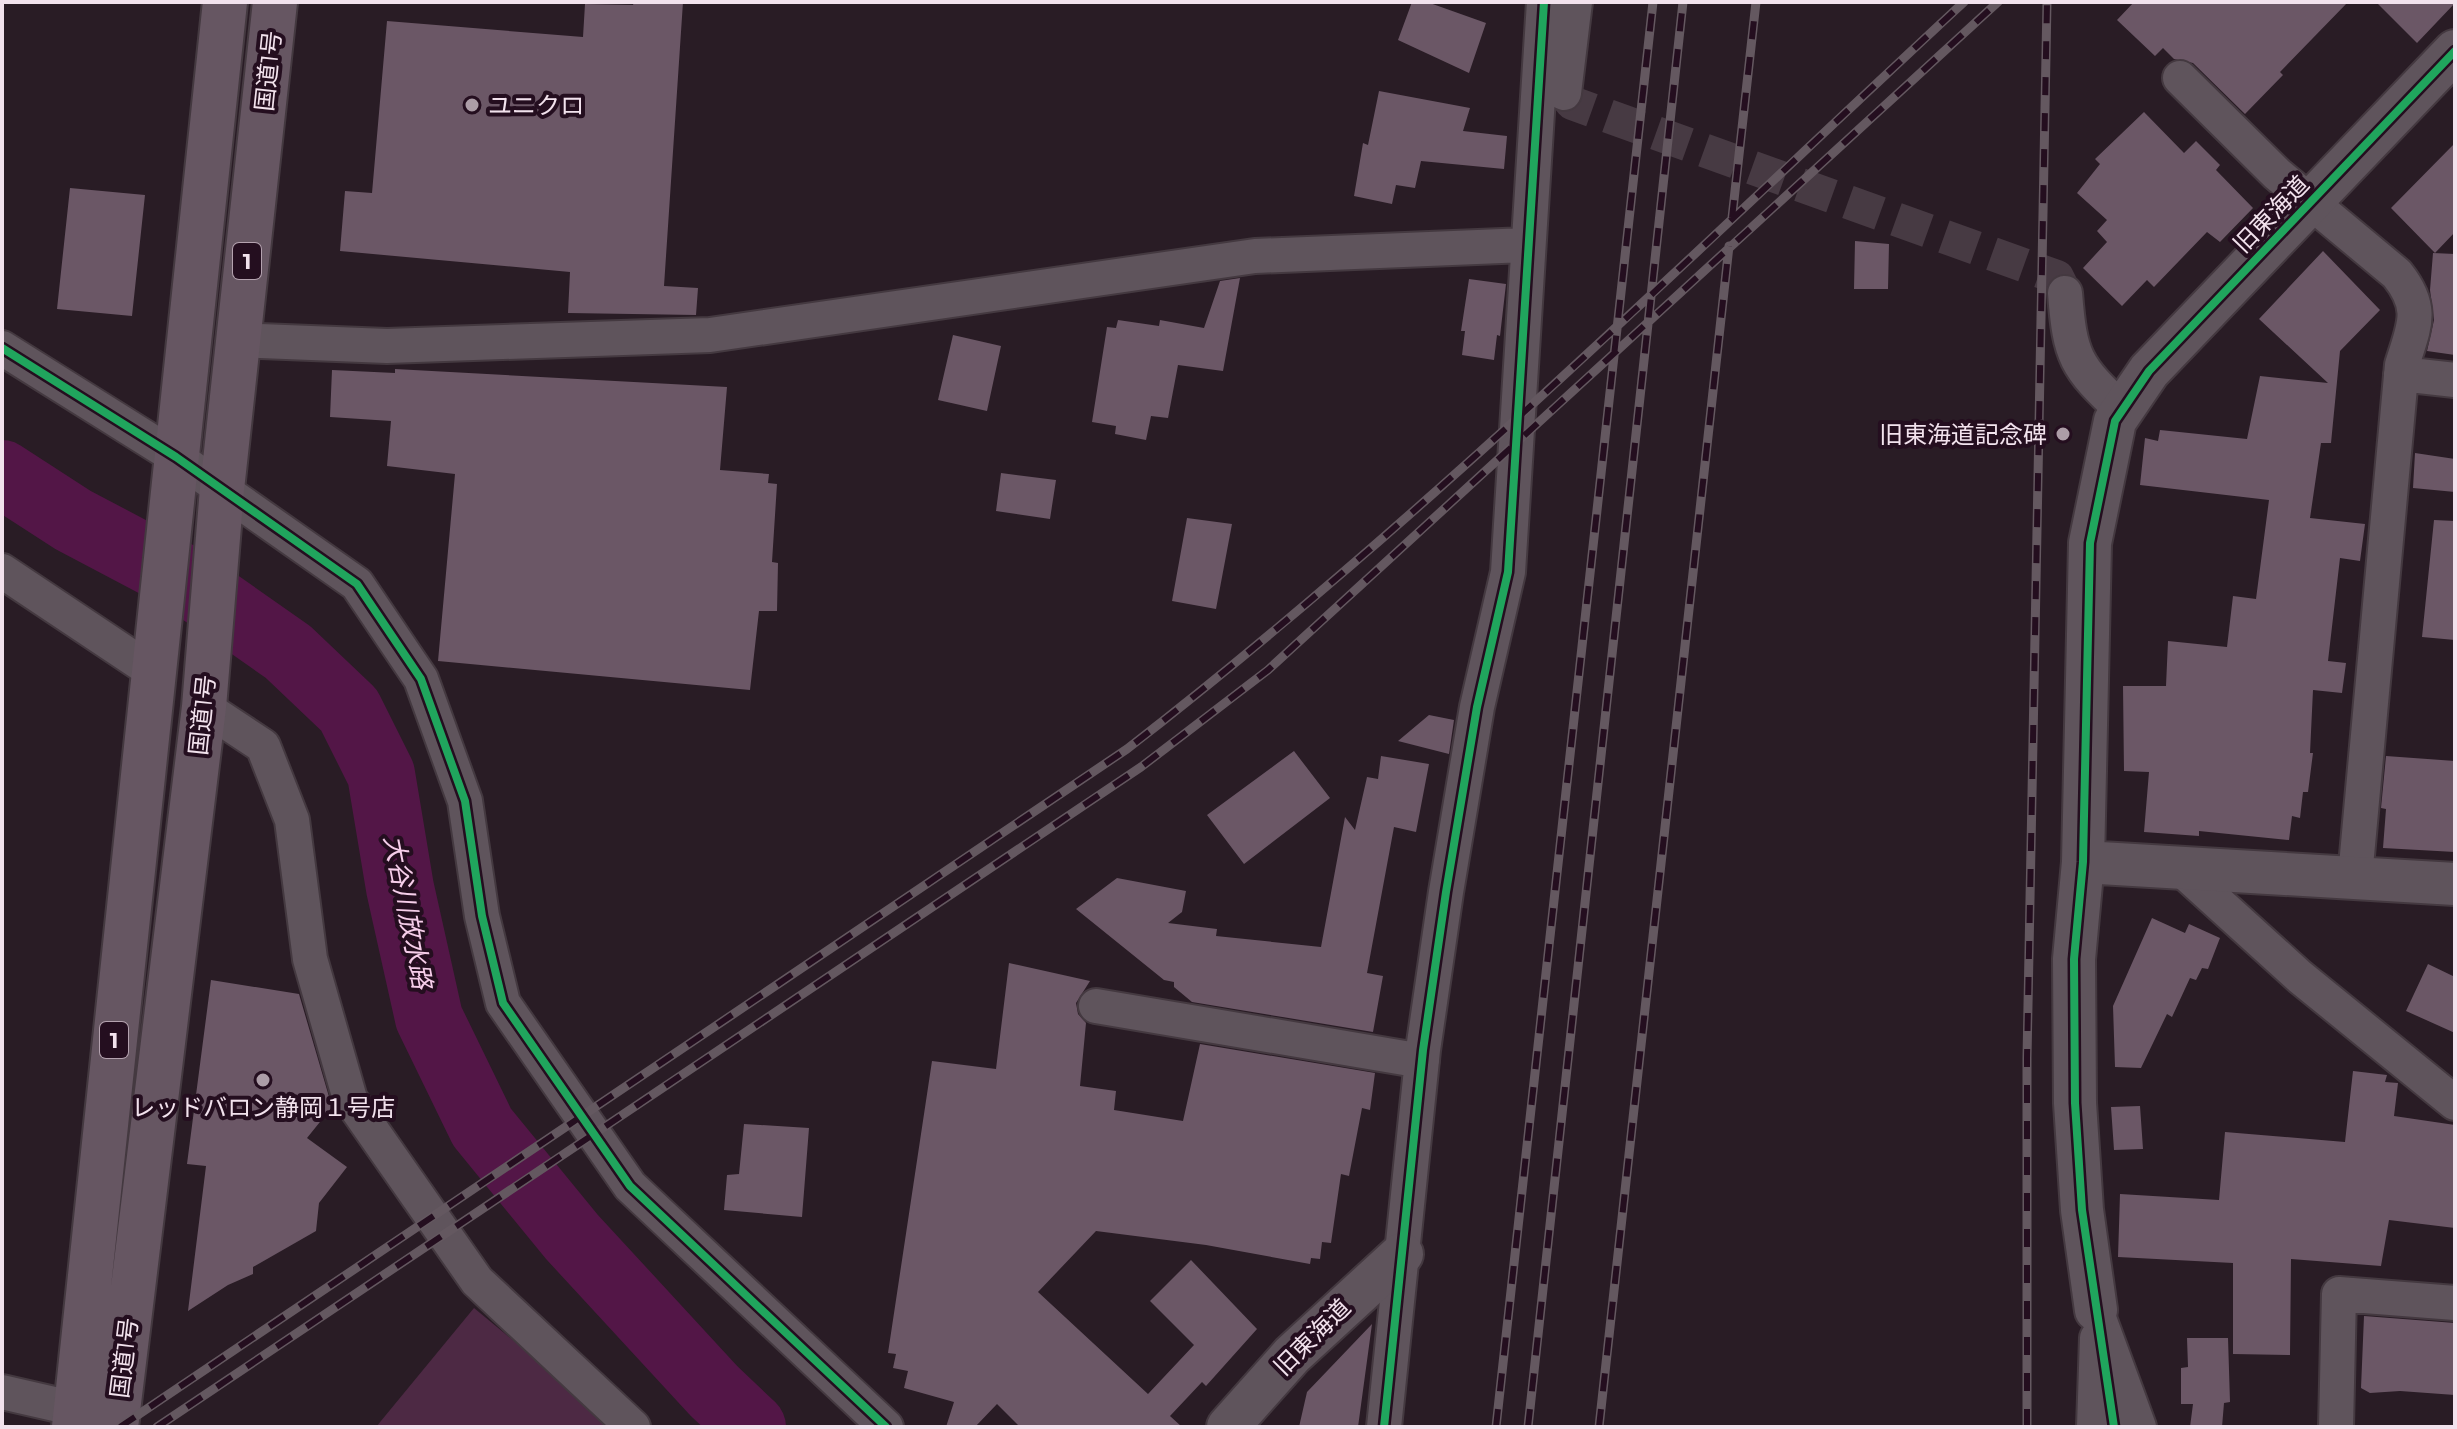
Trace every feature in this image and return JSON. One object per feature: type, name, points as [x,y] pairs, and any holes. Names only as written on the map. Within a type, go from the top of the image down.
[{"type":"highway","name":"国道1号","points":[[75,1418],[225,2]]},
{"type":"highway","name":"国道1号","points":[[116,1427],[205,698],[238,340],[275,2]]},
{"type":"street","points":[[1384,1427],[1422,1061],[1477,707],[1508,572],[1544,2]]},
{"type":"street","points":[[1564,93],[1575,2]]},
{"type":"street","name":"旧東海道","points":[[2096,1310],[2082,1210],[2075,1103],[2074,959],[2083,862],[2090,543],[2115,421],[2149,371],[2455,51]]},
{"type":"street","points":[[2180,78],[2277,174],[2397,274],[2411,292],[2417,315],[2401,374],[2355,877]]},
{"type":"street","points":[[238,340],[387,346],[710,335],[1255,256],[1527,245]]},
{"type":"street","points":[[2065,293],[2069,343],[2085,376],[2122,410]]},
{"type":"street","points":[[2,348],[175,473],[357,584],[421,679],[465,801],[482,916],[503,1003],[630,1186],[886,1427]]},
{"type":"street","points":[[2401,374],[2455,380]]},
{"type":"street","points":[[2,571],[154,662]]},
{"type":"street","points":[[205,698],[263,746],[292,820],[310,959],[350,1099],[477,1281],[633,1427]]},
{"type":"street","points":[[2083,862],[2455,884]]},
{"type":"street","points":[[2181,869],[2300,977],[2455,1103]]},
{"type":"street","points":[[1096,1006],[1422,1061]]},
{"type":"street","name":"旧東海道","points":[[1228,1427],[1292,1355],[1402,1254]]},
{"type":"street","points":[[2336,1427],[2339,1294],[2455,1303]]},
{"type":"street","points":[[2094,1427],[2098,1379],[2096,1310]]},
{"type":"street","points":[[2096,1310],[2114,1427]]},
{"type":"street","points":[[2096,1310],[2139,1427]]},
{"type":"street","points":[[2,1392],[75,1418]]},
{"type":"shaded area","points":[[474,1308],[618,1427],[376,1427]]},
{"type":"building","points":[[634,2],[683,2],[664,286],[698,288],[696,315],[568,313],[570,272],[340,251],[345,191],[372,193],[387,21],[583,37],[585,4],[633,5]]},
{"type":"building","points":[[1412,2],[1427,2],[1486,23],[1469,73],[1398,40]]},
{"type":"building","points":[[2134,2],[2348,2],[2280,72],[2283,75],[2245,114],[2193,63],[2174,59],[2163,48],[2155,56],[2117,20]]},
{"type":"building","points":[[2376,2],[2455,2],[2455,3],[2417,43]]},
{"type":"building","points":[[1379,91],[1470,108],[1463,131],[1507,136],[1504,169],[1421,161],[1415,188],[1396,185],[1392,204],[1354,196],[1363,143],[1368,145]]},
{"type":"building","points":[[2144,112],[2184,153],[2196,141],[2220,165],[2216,170],[2253,208],[2220,242],[2207,232],[2154,287],[2147,280],[2122,306],[2083,268],[2107,242],[2097,231],[2107,220],[2077,193],[2100,164],[2095,159]]},
{"type":"building","points":[[2455,143],[2455,232],[2435,253],[2391,208]]},
{"type":"building","points":[[70,188],[145,195],[132,316],[57,309]]},
{"type":"building","points":[[1855,241],[1889,244],[1888,289],[1854,289]]},
{"type":"building","points":[[2323,251],[2380,310],[2340,351],[2331,443],[2321,443],[2310,518],[2365,524],[2360,561],[2340,558],[2328,661],[2346,663],[2342,693],[2313,690],[2310,753],[2313,753],[2308,792],[2303,792],[2300,818],[2292,816],[2289,840],[2199,831],[2199,836],[2144,832],[2149,772],[2124,771],[2123,686],[2166,686],[2168,641],[2227,647],[2233,596],[2256,599],[2269,500],[2140,485],[2145,438],[2158,441],[2160,430],[2247,439],[2260,376],[2328,383],[2259,319]]},
{"type":"building","points":[[2433,253],[2455,254],[2455,355],[2427,351],[2434,320],[2430,290]]},
{"type":"building","points":[[1240,278],[1223,371],[1178,365],[1168,418],[1151,416],[1146,440],[1115,434],[1116,426],[1092,422],[1107,327],[1116,328],[1118,320],[1159,326],[1160,320],[1204,328],[1220,281]]},
{"type":"building","points":[[1469,279],[1506,284],[1494,360],[1462,355],[1465,331],[1461,331]]},
{"type":"building","points":[[953,335],[1001,346],[987,411],[938,400]]},
{"type":"building","points":[[395,369],[727,387],[720,470],[769,474],[768,483],[777,484],[772,562],[778,563],[777,611],[759,611],[750,690],[438,661],[455,474],[387,466],[391,421],[330,417],[332,370],[395,373]]},
{"type":"building","points":[[2415,453],[2455,459],[2455,492],[2413,488]]},
{"type":"building","points":[[1001,473],[1056,480],[1050,519],[996,511]]},
{"type":"building","points":[[1187,518],[1232,524],[1216,609],[1172,601]]},
{"type":"building","points":[[2434,520],[2455,521],[2455,640],[2422,637]]},
{"type":"building","points":[[1429,715],[1454,720],[1449,754],[1398,741]]},
{"type":"building","points":[[1294,751],[1330,798],[1244,864],[1207,815]]},
{"type":"building","points":[[1381,756],[1429,764],[1416,832],[1394,827],[1367,973],[1383,976],[1373,1032],[1192,1002],[1174,987],[1174,982],[1164,980],[1076,909],[1117,878],[1186,891],[1182,912],[1168,923],[1217,929],[1216,936],[1321,947],[1345,817],[1355,830],[1367,777],[1378,779]]},
{"type":"building","points":[[2386,756],[2455,761],[2455,852],[2383,848],[2386,809],[2381,808]]},
{"type":"building","points":[[2152,918],[2185,933],[2189,924],[2220,938],[2208,969],[2202,968],[2196,980],[2190,978],[2172,1017],[2167,1014],[2141,1068],[2115,1067],[2113,1006]]},
{"type":"building","points":[[1009,963],[1090,981],[1076,1003],[1078,1014],[1086,1023],[1080,1086],[1116,1091],[1114,1110],[1183,1121],[1200,1044],[1375,1073],[1370,1110],[1362,1108],[1349,1176],[1341,1174],[1331,1243],[1322,1242],[1320,1259],[1311,1258],[1310,1264],[1206,1245],[1096,1231],[1038,1292],[1148,1394],[1194,1345],[1150,1301],[1191,1260],[1257,1329],[1206,1386],[1202,1382],[1170,1416],[1182,1427],[1020,1427],[997,1404],[975,1427],[946,1427],[954,1402],[904,1388],[908,1371],[893,1368],[896,1354],[888,1353],[932,1061],[996,1069]]},
{"type":"building","points":[[2428,964],[2455,977],[2455,1033],[2406,1011]]},
{"type":"building","name":"レッドバロン静岡１号店","points":[[211,980],[299,994],[332,1107],[307,1138],[347,1167],[319,1203],[316,1231],[253,1267],[253,1274],[228,1285],[188,1311],[206,1166],[187,1164]]},
{"type":"building","points":[[2353,1071],[2387,1075],[2385,1082],[2398,1083],[2394,1116],[2455,1125],[2455,1228],[2389,1220],[2381,1266],[2291,1259],[2290,1355],[2233,1354],[2233,1263],[2118,1257],[2120,1194],[2219,1200],[2225,1132],[2345,1142]]},
{"type":"building","points":[[2140,1106],[2143,1149],[2114,1150],[2111,1107]]},
{"type":"building","points":[[744,1124],[809,1128],[802,1217],[724,1210],[727,1175],[739,1174]]},
{"type":"building","points":[[2364,1316],[2455,1323],[2455,1395],[2400,1391],[2370,1393],[2361,1388]]},
{"type":"building","points":[[1372,1324],[1358,1427],[1299,1427],[1307,1392]]},
{"type":"building","points":[[2187,1338],[2228,1338],[2230,1402],[2224,1403],[2222,1427],[2190,1427],[2193,1404],[2181,1404],[2181,1368],[2188,1367]]},
{"type":"waterway","name":"大谷川放水路","points":[[2,474],[73,520],[181,577],[288,652],[349,710],[381,774],[400,888],[429,1018],[482,1127],[572,1237],[714,1391],[752,1427]]},
{"type":"tunnel","points":[[1564,93],[1572,103],[2057,277],[2065,293]]},
{"type":"railway","points":[[1496,1427],[1653,2]]},
{"type":"railway","points":[[1528,1427],[1683,2]]},
{"type":"railway","points":[[1732,218],[1756,2]]},
{"type":"railway","points":[[120,1427],[1127,749],[1237,662],[1450,479],[1964,2]]},
{"type":"railway","points":[[157,1427],[1141,767],[1268,670],[1998,2]]},
{"type":"railway","points":[[2027,1427],[2027,1058],[2047,2]]},
{"type":"railway","points":[[1599,1427],[1729,246]]},
{"type":"cycle path","points":[[1384,1427],[1423,1050],[1477,707],[1508,572],[1544,2]]},
{"type":"cycle path","points":[[2114,1427],[2082,1210],[2075,1103],[2074,959],[2083,862],[2090,543],[2115,421],[2149,371],[2455,51]]},
{"type":"cycle path","points":[[2,348],[176,457],[357,584],[421,679],[465,801],[482,916],[503,1003],[630,1186],[886,1427]]},
{"type":"place","name":"ユニクロ","points":[[472,105]]},
{"type":"place","name":"旧東海道記念碑","points":[[2063,434]]},
{"type":"place","name":"レッドバロン静岡１号店","points":[[263,1080]]}]
